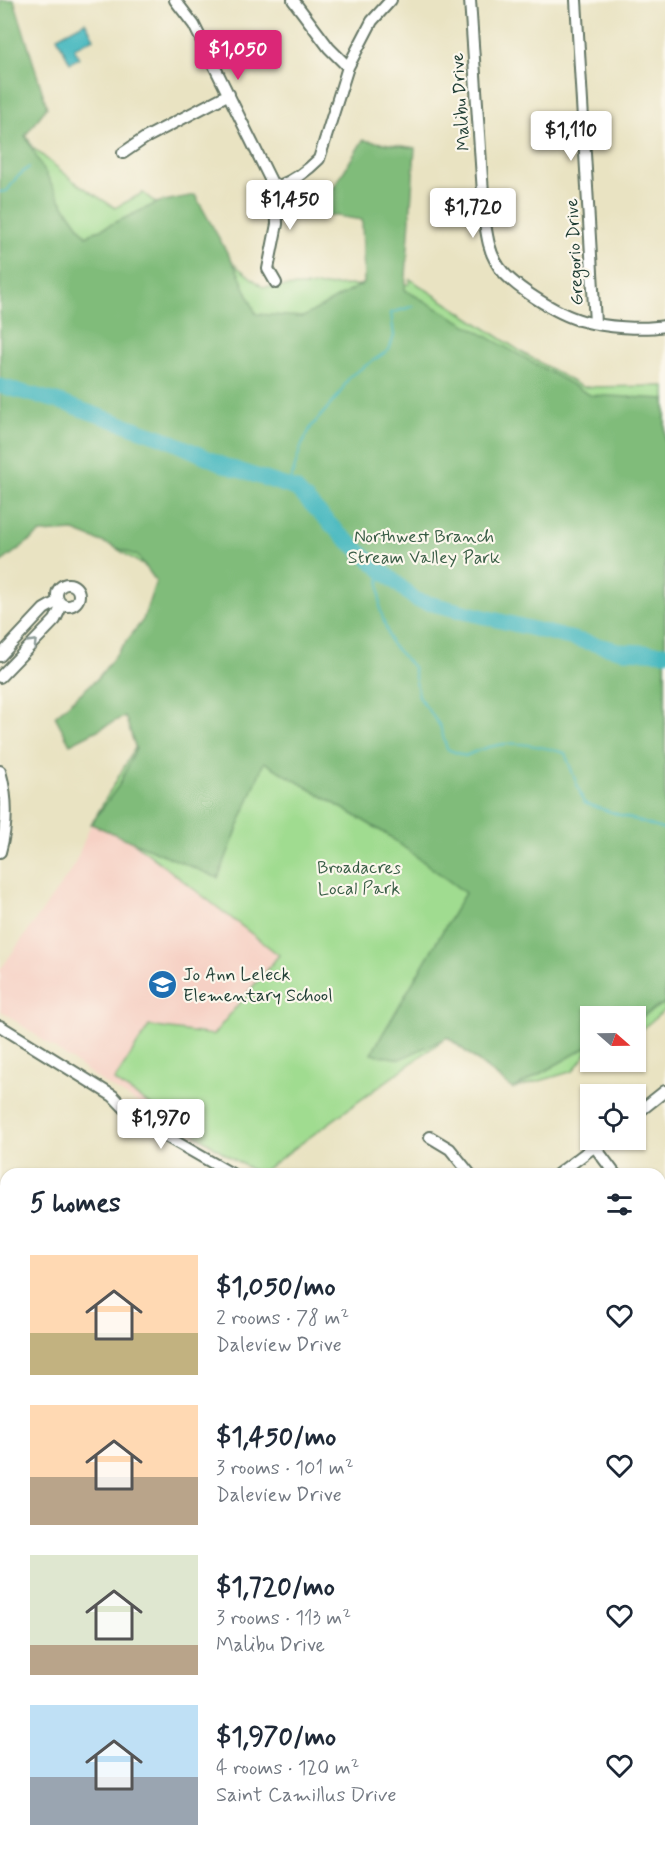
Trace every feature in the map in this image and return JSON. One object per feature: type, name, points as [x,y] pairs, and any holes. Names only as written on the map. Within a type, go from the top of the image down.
[{"type":"street","points":[[175,0],[194,25],[272,183],[279,186],[291,182],[319,159],[348,67],[372,21],[391,0]]},
{"type":"street","points":[[293,0],[348,67]]},
{"type":"street","name":"Malibu Drive","points":[[470,0],[484,223],[487,239],[496,262],[507,277],[527,293],[575,318],[595,323],[648,329],[665,326]]},
{"type":"street","name":"Gregorio Drive","points":[[576,0],[595,323]]},
{"type":"street","points":[[123,153],[145,138],[229,94]]},
{"type":"street","points":[[276,184],[277,224],[268,269],[276,283]]},
{"type":"street","points":[[0,656],[44,609],[60,603],[55,620],[0,677]]},
{"type":"street","points":[[0,771],[5,787],[3,821],[6,829],[0,852]]},
{"type":"street","points":[[0,1026],[113,1096],[134,1118],[222,1168]]},
{"type":"street","points":[[646,1106],[665,1091]]},
{"type":"street","points":[[430,1137],[450,1149],[465,1168]]},
{"type":"street","points":[[566,1168],[590,1150]]},
{"type":"street","points":[[603,1150],[612,1168]]},
{"type":"shaded area","points":[[91,824],[218,878],[403,1029],[344,1112],[266,1168],[248,1168],[101,1081],[0,1010],[0,970],[73,868]]},
{"type":"green space","name":"Northwest Branch Stream Valley Park","points":[[0,0],[14,0],[47,107],[25,136],[61,201],[86,236],[159,202],[195,195],[238,272],[256,314],[303,317],[364,283],[362,220],[318,213],[363,140],[415,148],[405,290],[590,395],[665,399],[665,1003],[646,1014],[646,1006],[580,1006],[580,1051],[513,1089],[448,1037],[400,1059],[371,1054],[465,893],[386,834],[264,762],[218,878],[91,824],[119,785],[136,749],[125,716],[70,744],[55,716],[98,678],[143,620],[156,581],[138,556],[74,531],[40,533],[0,563]]},
{"type":"green space","name":"Northwest Branch Stream Valley Park","points":[[0,75],[32,147],[75,182],[115,208],[143,193],[263,287],[409,284],[410,279],[523,353],[582,387],[665,386],[665,1010],[646,1026],[646,1006],[580,1006],[580,1062],[573,1071],[513,1089],[447,1037],[267,1168],[249,1168],[114,1081],[149,1026],[213,1035],[279,955],[97,814],[196,642],[211,608],[95,535]]},
{"type":"water","points":[[85,22],[94,38],[74,48],[79,58],[70,63],[57,37]]},
{"type":"waterway","points":[[0,192],[7,191],[16,178],[29,167]]},
{"type":"waterway","points":[[289,486],[301,447],[311,427],[338,396],[350,376],[389,350],[394,336],[391,313],[414,306]]},
{"type":"waterway","points":[[0,386],[60,402],[166,439],[226,466],[296,489],[340,534],[416,600],[622,651],[665,653]]},
{"type":"waterway","points":[[379,569],[380,609],[391,644],[413,667],[419,697],[440,726],[447,749],[465,756],[491,746],[526,744],[565,753],[584,803],[665,830]]},
{"type":"place","name":"Jo Ann Leleck Elementary School","points":[[162,984]]},
{"type":"park label","name":"Broadacres Local Park","points":[[359,877]]}]
